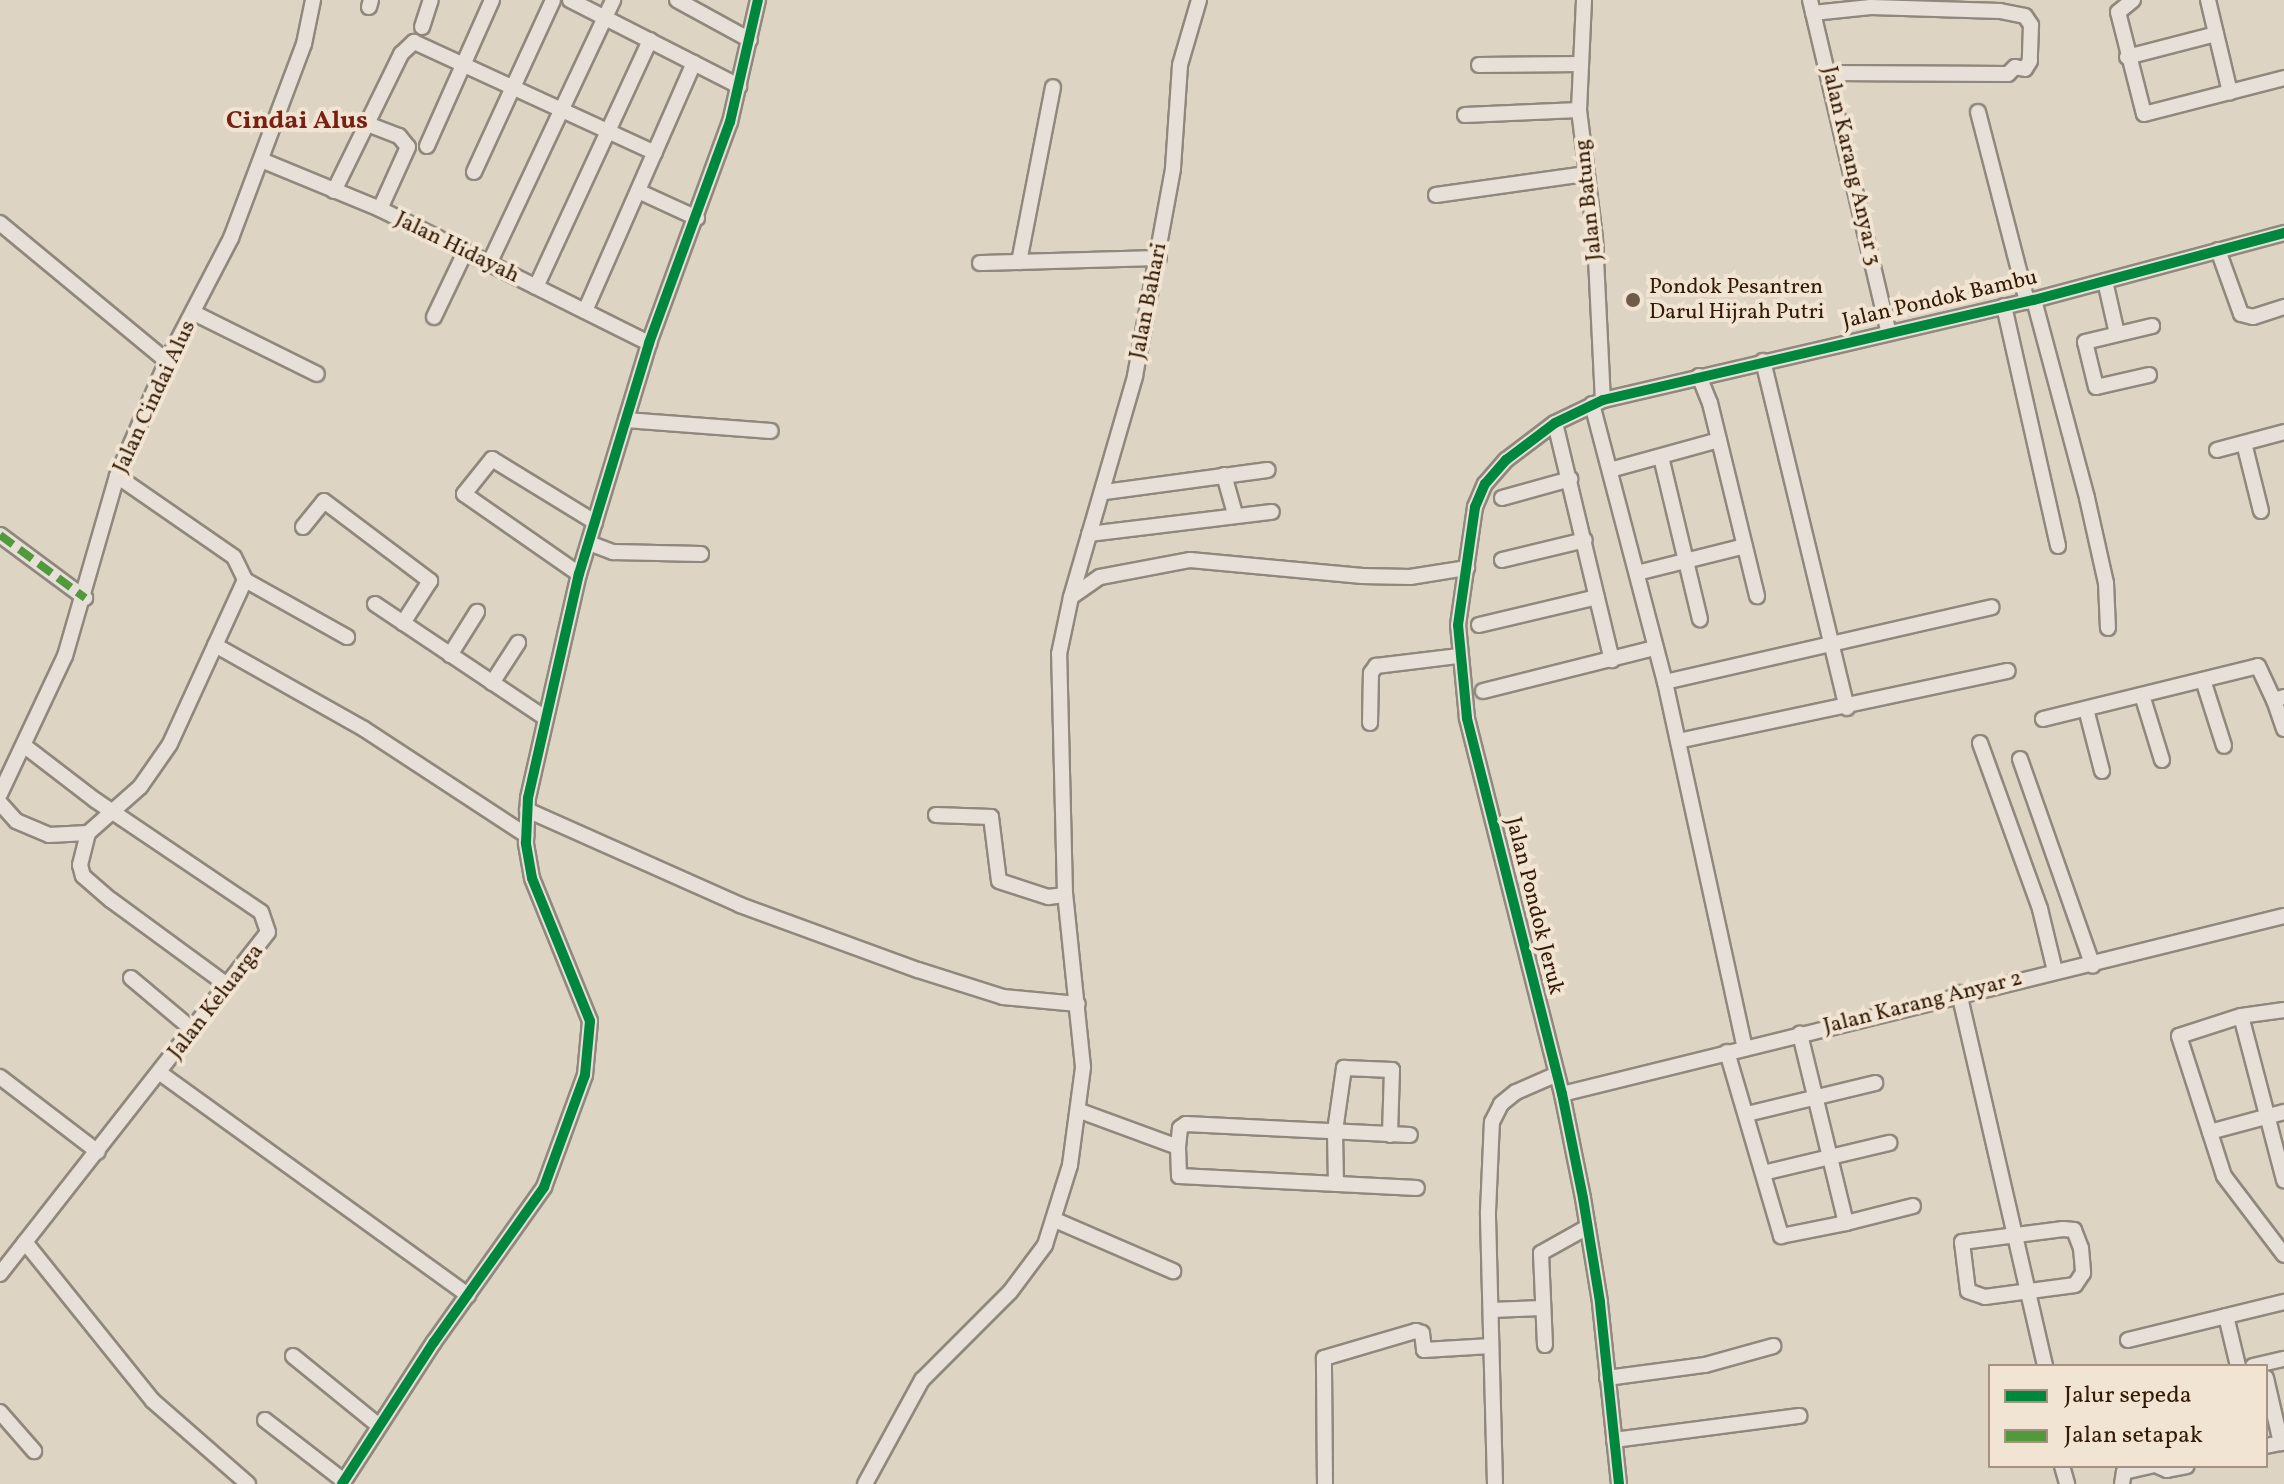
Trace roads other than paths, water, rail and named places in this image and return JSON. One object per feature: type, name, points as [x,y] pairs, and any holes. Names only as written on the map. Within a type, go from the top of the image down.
[{"type":"street","name":"Jalan Cindai Alus","points":[[0,794],[26,747],[85,598],[117,476],[167,361],[194,313],[261,160],[304,44],[313,0]]},
{"type":"street","points":[[422,27],[431,0]]},
{"type":"street","points":[[427,146],[492,0]]},
{"type":"street","points":[[474,172],[553,0]]},
{"type":"street","points":[[570,0],[739,86]]},
{"type":"street","points":[[489,264],[613,0]]},
{"type":"street","points":[[677,0],[750,40]]},
{"type":"street","points":[[265,1420],[343,1483],[378,1425],[544,1187],[585,1075],[591,1041],[587,1009],[532,878],[526,835],[527,810],[579,574],[649,343],[697,218],[739,86],[758,0]]},
{"type":"street","name":"Jalan Bahari","points":[[865,1484],[922,1380],[1026,1273],[1055,1220],[1080,1111],[1078,1004],[1065,895],[1059,654],[1071,597],[1105,492],[1159,258],[1173,168],[1180,65],[1199,0]]},
{"type":"street","name":"Jalan Batung","points":[[1584,0],[1579,110],[1595,238],[1597,402],[1610,470],[1665,682],[1745,1048]]},
{"type":"street","points":[[2133,0],[2118,12],[2144,114],[2284,78]]},
{"type":"street","points":[[2208,0],[2230,92]]},
{"type":"street","points":[[1811,6],[1870,3],[1942,5],[2025,16],[2031,25],[2032,51],[2025,69],[2015,67],[2008,74],[1830,73]]},
{"type":"street","name":"Jalan Karang Anyar 3","points":[[1811,6],[1830,73],[1889,333]]},
{"type":"street","points":[[2127,57],[2216,34]]},
{"type":"street","points":[[536,287],[650,40]]},
{"type":"street","points":[[334,191],[410,43],[655,153]]},
{"type":"street","points":[[585,311],[694,63]]},
{"type":"street","points":[[1479,65],[1581,64]]},
{"type":"street","points":[[1019,262],[1053,87]]},
{"type":"street","points":[[1465,115],[1579,110]]},
{"type":"street","points":[[1978,112],[2087,498],[2106,583],[2108,628]]},
{"type":"street","points":[[370,125],[399,136],[408,147],[380,209]]},
{"type":"street","name":"Jalan Hidayah","points":[[261,160],[380,209],[649,343]]},
{"type":"street","points":[[1436,195],[1585,174]]},
{"type":"street","points":[[638,191],[697,218]]},
{"type":"street","points":[[0,223],[167,361]]},
{"type":"street","name":"Jalan Pondok Bambu","points":[[1597,402],[2031,301],[2284,233]]},
{"type":"street","points":[[2218,250],[2241,314],[2253,317],[2284,307]]},
{"type":"street","points":[[434,317],[465,252]]},
{"type":"street","points":[[980,263],[1159,258]]},
{"type":"street","points":[[2105,281],[2117,334]]},
{"type":"street","points":[[2004,306],[2058,546]]},
{"type":"street","points":[[194,313],[317,374]]},
{"type":"street","points":[[2149,375],[2096,387],[2085,342],[2152,326]]},
{"type":"street","points":[[1763,361],[1847,708]]},
{"type":"street","points":[[1699,376],[1719,440],[1757,596]]},
{"type":"street","name":"Jalan Pondok Jeruk","points":[[1597,402],[1555,423],[1506,460],[1485,484],[1475,507],[1458,625],[1459,656],[1479,775],[1562,1094],[1586,1228],[1619,1484]]},
{"type":"street","points":[[626,420],[771,431]]},
{"type":"street","points":[[1555,423],[1612,660]]},
{"type":"street","points":[[2217,450],[2284,432]]},
{"type":"street","points":[[1610,470],[1719,440]]},
{"type":"street","points":[[2244,443],[2261,511]]},
{"type":"street","points":[[1661,457],[1700,619]]},
{"type":"street","points":[[579,574],[464,494],[492,459],[595,522]]},
{"type":"street","points":[[1105,492],[1268,470]]},
{"type":"street","points":[[1224,475],[1235,514]]},
{"type":"street","points":[[117,476],[234,557],[245,580],[347,637]]},
{"type":"street","points":[[1502,498],[1570,479]]},
{"type":"street","points":[[303,527],[324,501],[430,581],[403,623]]},
{"type":"street","points":[[1089,534],[1235,514],[1272,512]]},
{"type":"street","points":[[0,535],[85,598]]},
{"type":"street","points":[[1502,560],[1585,540]]},
{"type":"street","points":[[589,543],[613,552],[701,554]]},
{"type":"street","points":[[1637,573],[1745,546]]},
{"type":"street","points":[[1071,597],[1100,577],[1190,560],[1362,576],[1410,577],[1467,568]]},
{"type":"street","points":[[0,803],[16,821],[49,835],[88,833],[116,814],[170,744],[245,580]]},
{"type":"street","points":[[1479,625],[1597,597]]},
{"type":"street","points":[[375,604],[545,718]]},
{"type":"street","points":[[1665,682],[1992,607]]},
{"type":"street","points":[[450,655],[477,612]]},
{"type":"street","points":[[492,683],[518,643]]},
{"type":"street","points":[[215,645],[377,737],[526,835]]},
{"type":"street","points":[[1483,691],[1654,648]]},
{"type":"street","points":[[1370,723],[1371,673],[1376,666],[1459,656]]},
{"type":"street","points":[[2043,719],[2261,666],[2279,698],[2284,729]]},
{"type":"street","points":[[1678,741],[1847,708],[2008,671]]},
{"type":"street","points":[[2203,680],[2224,746]]},
{"type":"street","points":[[2142,695],[2162,760]]},
{"type":"street","points":[[2086,709],[2102,771]]},
{"type":"street","points":[[1980,743],[2040,909],[2055,971]]},
{"type":"street","name":"Jalan Keluarga","points":[[0,1274],[266,939],[261,912],[116,814],[26,747]]},
{"type":"street","points":[[2020,759],[2093,966]]},
{"type":"street","points":[[527,810],[740,905],[918,970],[1003,997],[1078,1004]]},
{"type":"street","points":[[936,815],[994,819],[999,881],[1048,897],[1065,895]]},
{"type":"street","points":[[88,833],[80,865],[83,876],[227,985]]},
{"type":"street","name":"Jalan Karang Anyar 2","points":[[1562,1094],[1959,993],[2055,971],[2093,966],[2284,916]]},
{"type":"street","points":[[131,978],[193,1030]]},
{"type":"street","points":[[1959,993],[2019,1237],[2045,1364]]},
{"type":"street","points":[[2284,1010],[2241,1016],[2179,1036],[2224,1176],[2284,1255]]},
{"type":"street","points":[[2241,1016],[2277,1114],[2284,1180]]},
{"type":"street","points":[[1800,1034],[1846,1223]]},
{"type":"street","points":[[1727,1052],[1781,1236],[1913,1206]]},
{"type":"street","points":[[1336,1184],[1335,1131],[1344,1068],[1389,1067],[1394,1076],[1390,1135]]},
{"type":"street","points":[[160,1073],[468,1295]]},
{"type":"street","points":[[1495,1484],[1491,1346],[1492,1122],[1501,1104],[1516,1092],[1555,1075]]},
{"type":"street","points":[[0,1077],[98,1152]]},
{"type":"street","points":[[1747,1114],[1875,1083]]},
{"type":"street","points":[[1080,1111],[1178,1147]]},
{"type":"street","points":[[2210,1132],[2277,1114]]},
{"type":"street","points":[[1410,1135],[1186,1124],[1180,1128],[1179,1176],[1417,1188]]},
{"type":"street","points":[[1763,1173],[1889,1143]]},
{"type":"street","points":[[1055,1220],[1173,1271]]},
{"type":"street","points":[[1545,1345],[1543,1249],[1574,1239],[1586,1228]]},
{"type":"street","points":[[2070,1230],[2081,1248],[2083,1273],[2078,1282],[2030,1292],[1971,1295],[1959,1255],[1967,1240],[2019,1237],[2070,1230]]},
{"type":"street","points":[[25,1242],[153,1401],[248,1484]]},
{"type":"street","points":[[2128,1340],[2284,1302]]},
{"type":"street","points":[[1491,1310],[1542,1308]]},
{"type":"street","points":[[2226,1316],[2238,1364]]},
{"type":"street","points":[[1325,1484],[1324,1358],[1416,1331],[1422,1332],[1424,1350],[1491,1346]]},
{"type":"street","points":[[1607,1378],[1705,1365],[1773,1346]]},
{"type":"street","points":[[293,1356],[378,1425]]},
{"type":"street","points":[[2268,1401],[2277,1444]]},
{"type":"street","points":[[0,1412],[34,1451]]},
{"type":"street","points":[[1614,1440],[1799,1416]]},
{"type":"street","points":[[2122,1484],[2124,1472],[2142,1468]]},
{"type":"place","name":"Pondok Pesantren Darul Hijrah Putri","points":[[1633,300]]},
{"type":"district","name":"Cindai Alus","points":[[297,122]]}]
